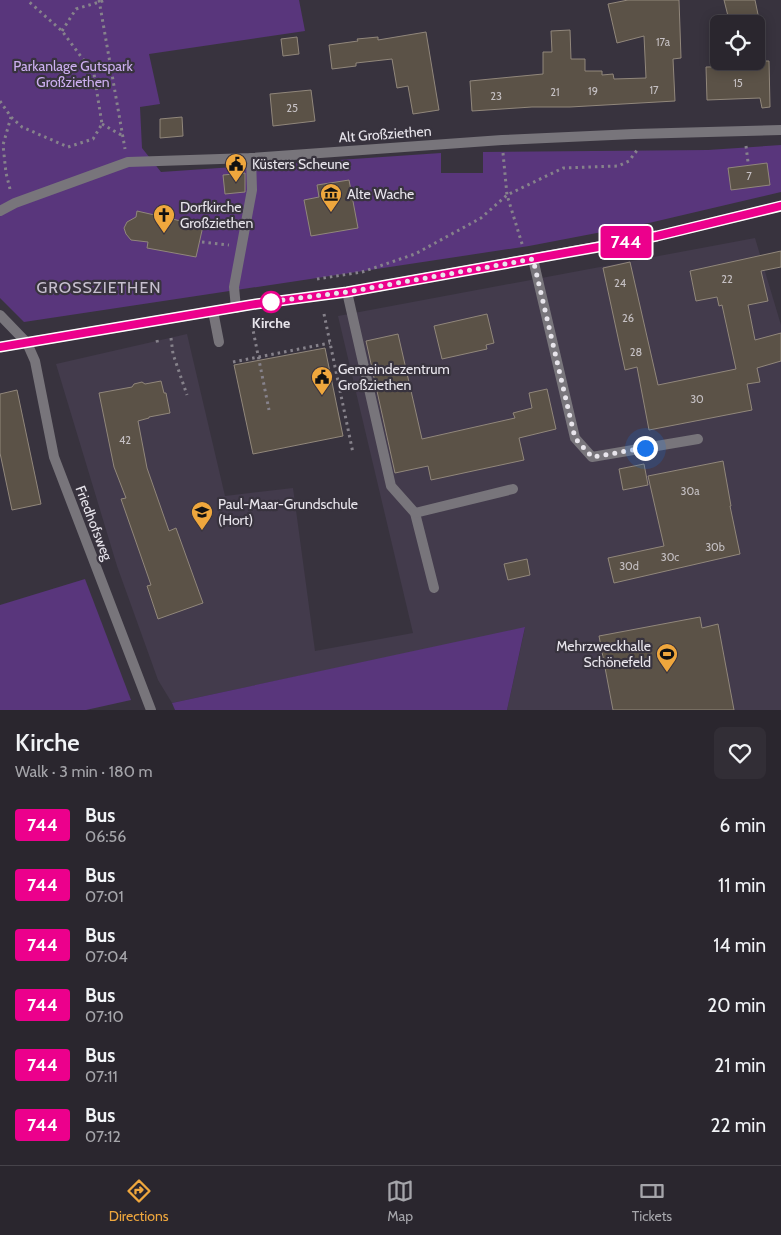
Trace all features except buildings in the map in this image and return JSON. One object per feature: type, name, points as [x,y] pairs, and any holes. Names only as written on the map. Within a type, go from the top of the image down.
[{"type":"street","name":"Alt Großziethen","points":[[0,211],[15,203],[128,162],[251,158],[502,140],[781,130]]},
{"type":"street","points":[[236,308],[234,287],[252,190],[251,158]]},
{"type":"street","points":[[0,347],[236,308],[347,292],[530,259],[657,236],[781,206]]},
{"type":"street","points":[[530,259],[575,438],[592,457],[698,439]]},
{"type":"street","points":[[347,292],[391,486],[415,513],[434,588]]},
{"type":"street","points":[[213,312],[219,342]]},
{"type":"street","points":[[0,316],[27,343]]},
{"type":"street","name":"Friedhofsweg","points":[[27,343],[35,361],[54,457],[151,710]]},
{"type":"street","points":[[415,513],[512,489]]},
{"type":"path","points":[[0,102],[11,117],[22,127],[68,147],[93,139],[102,124],[94,74],[62,31],[27,0]]},
{"type":"path","points":[[62,31],[76,9],[106,0]]},
{"type":"path","points":[[99,1],[128,162]]},
{"type":"path","points":[[11,117],[3,145],[6,173],[15,203]]},
{"type":"path","points":[[102,124],[123,136]]},
{"type":"path","points":[[314,279],[362,272],[415,254],[481,218],[507,194],[563,168],[618,166],[629,161],[636,154],[640,145],[639,134]]},
{"type":"path","points":[[502,140],[507,194],[530,259]]},
{"type":"path","points":[[746,145],[748,162]]},
{"type":"path","points":[[202,242],[242,247]]},
{"type":"path","points":[[324,314],[353,454]]},
{"type":"path","points":[[252,325],[269,410]]},
{"type":"path","points":[[171,338],[173,354],[187,395]]},
{"type":"path","points":[[157,340],[158,345]]},
{"type":"path","points":[[233,362],[330,343]]},
{"type":"shaded area","points":[[755,238],[781,325],[781,710],[507,710],[525,628],[172,703],[158,680],[117,566],[56,364],[187,334],[225,496],[293,488],[315,651],[413,633],[338,316]]},
{"type":"green space","name":"Parkanlage Gutspark Großziethen","points":[[0,0],[299,0],[305,31],[149,54],[160,104],[140,107],[142,148],[161,172],[441,153],[441,173],[483,173],[483,152],[708,150],[781,145],[781,192],[649,223],[529,246],[24,322],[0,298]]},
{"type":"green space","points":[[85,579],[131,700],[86,710],[0,710],[0,605]]},
{"type":"green space","points":[[525,627],[507,710],[175,710],[172,703]]},
{"type":"bus line","name":"744","points":[[0,347],[256,304],[347,292],[604,246],[657,236],[781,206]]},
{"type":"place","name":"Küsters Scheune","points":[[236,183]]},
{"type":"place","name":"Alte Wache","points":[[331,213]]},
{"type":"place","name":"Dorfkirche Großziethen","points":[[164,234]]},
{"type":"place","name":"Kirche","points":[[271,302]]},
{"type":"place","name":"Gemeindezentrum Großziethen","points":[[322,396]]},
{"type":"place","name":"Paul-Maar-Grundschule (Hort)","points":[[202,531]]},
{"type":"place","name":"Mehrzweckhalle Schönefeld","points":[[667,673]]},
{"type":"district","name":"GROSSZIETHEN","points":[[99,287]]},
{"type":"route","points":[[271,302],[268,302],[347,292],[533,259],[575,438],[592,457],[645,448]]}]
